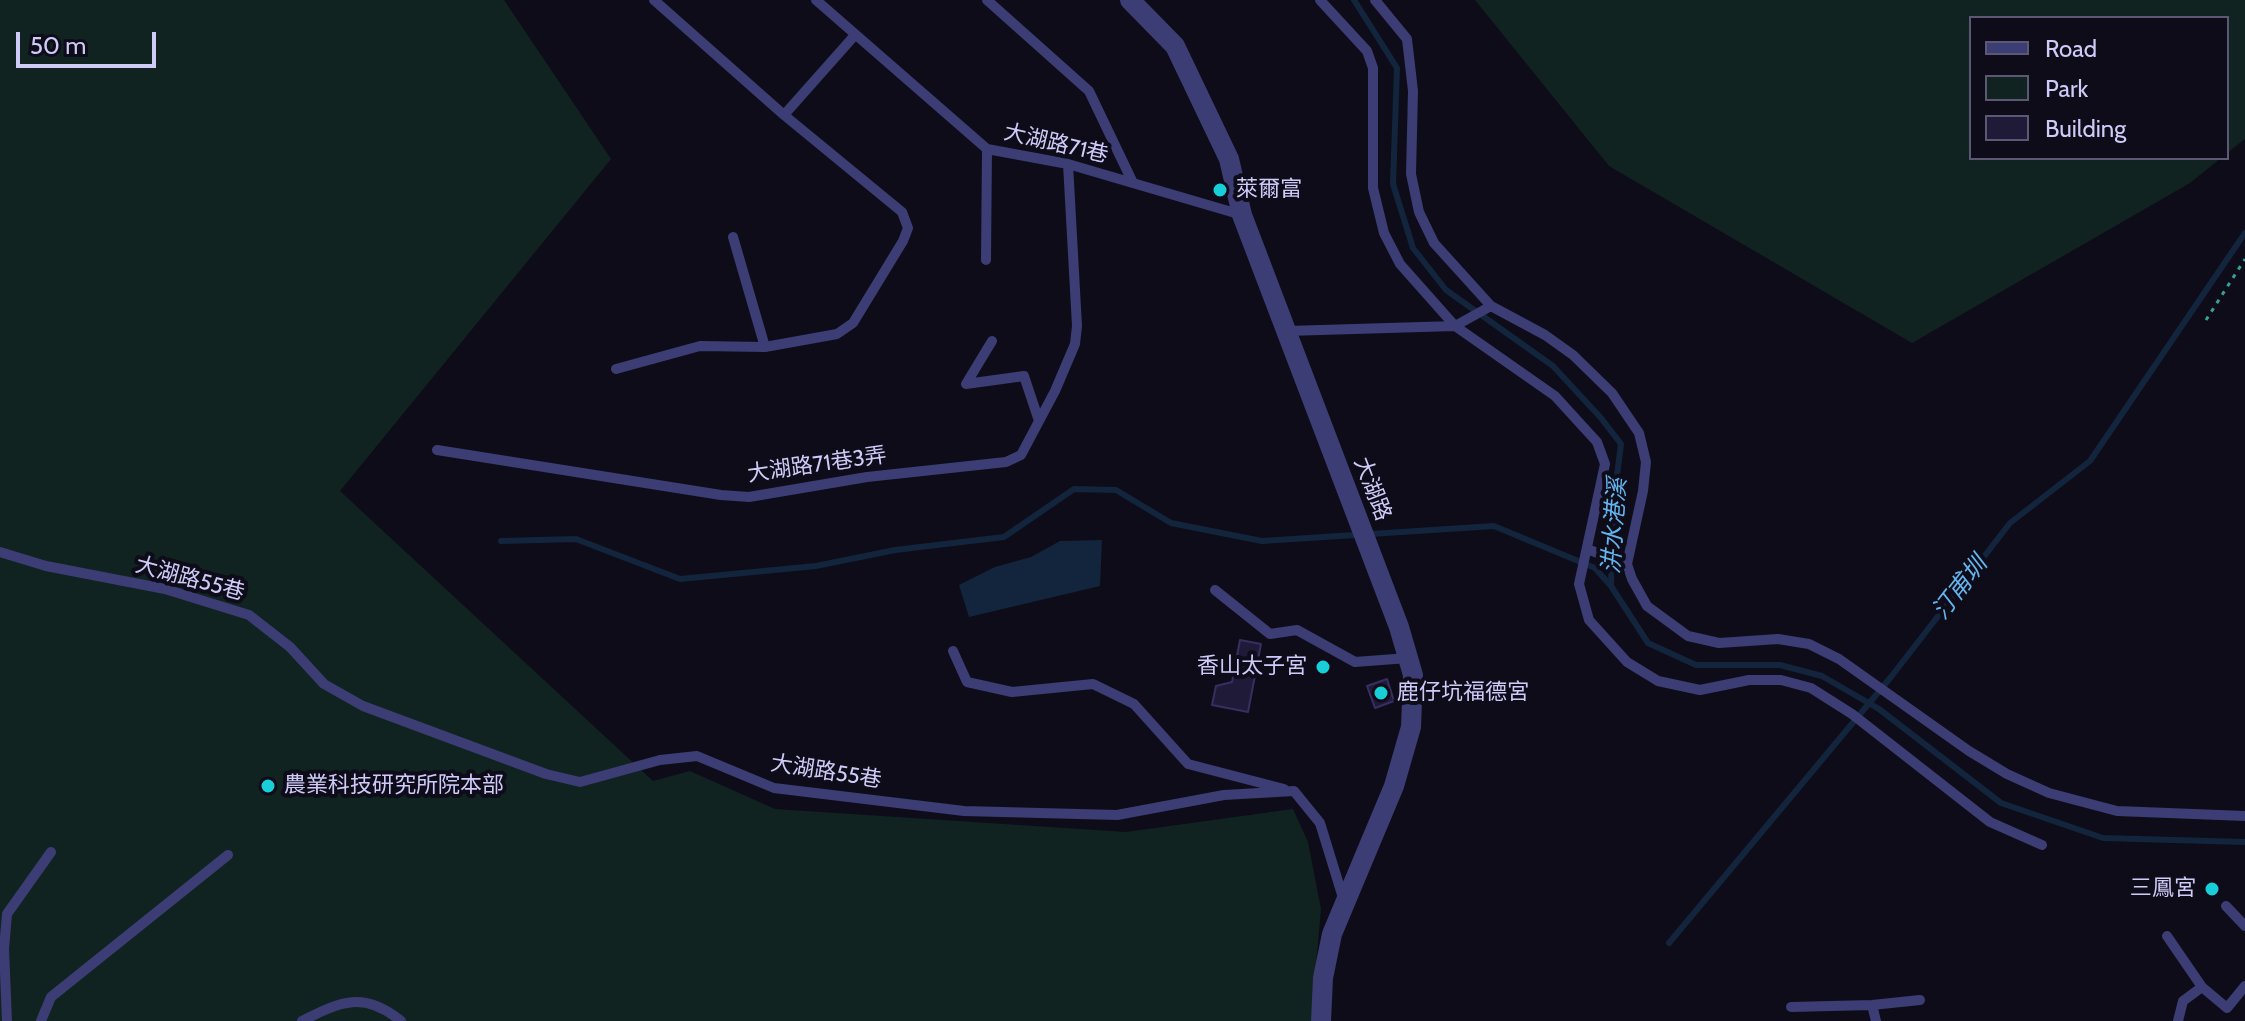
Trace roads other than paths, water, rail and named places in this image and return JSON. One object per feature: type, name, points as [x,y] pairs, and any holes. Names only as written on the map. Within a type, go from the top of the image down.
[{"type":"street","name":"大湖路","points":[[1130,0],[1175,46],[1229,159],[1242,215],[1399,627],[1413,675],[1411,727],[1394,786],[1332,934],[1323,978],[1321,1021]]},
{"type":"lane","points":[[616,369],[700,346],[765,347],[837,334],[853,323],[908,228],[902,212],[784,115],[654,0]]},
{"type":"lane","name":"大湖路71巷","points":[[816,0],[987,149],[1068,164],[1242,215]]},
{"type":"lane","points":[[987,0],[1089,91],[1133,183]]},
{"type":"lane","points":[[1320,0],[1367,51],[1373,68],[1373,188],[1384,233],[1400,264],[1455,326],[1555,396],[1597,442],[1605,464],[1579,584],[1589,620],[1627,662],[1658,681],[1700,690],[1749,680],[1781,680],[1811,688],[1852,714],[1990,822],[2042,845]]},
{"type":"lane","points":[[1375,0],[1407,39],[1413,91],[1411,174],[1419,212],[1434,243],[1491,306],[1545,335],[1573,355],[1612,393],[1639,433],[1646,462],[1627,564],[1647,606],[1688,636],[1719,643],[1778,639],[1809,644],[1839,659],[1969,751],[2028,784],[2068,800],[2117,811],[2245,816]]},
{"type":"lane","points":[[784,115],[855,35]]},
{"type":"lane","points":[[986,260],[987,149]]},
{"type":"lane","name":"大湖路71巷3弄","points":[[437,450],[749,497],[867,477],[1006,462],[1021,455],[1075,344],[1077,326],[1068,164]]},
{"type":"lane","points":[[733,237],[765,347]]},
{"type":"lane","points":[[1285,331],[1455,326],[1491,306]]},
{"type":"lane","points":[[992,341],[966,384],[1024,376],[1039,421]]},
{"type":"lane","points":[[1587,549],[1627,564]]},
{"type":"lane","name":"大湖路55巷","points":[[0,552],[46,566],[165,589],[249,615],[290,647],[324,684],[363,706],[546,774],[580,782],[660,760],[697,756],[774,788],[964,811],[1117,815],[1224,795],[1294,791]]},
{"type":"lane","points":[[1215,590],[1270,634],[1297,630],[1355,662],[1408,658]]},
{"type":"lane","points":[[953,651],[967,682],[1012,692],[1093,684],[1134,704],[1188,764],[1294,791],[1320,823],[1345,903]]},
{"type":"lane","points":[[7,1021],[4,949],[7,914],[51,852]]},
{"type":"lane","points":[[41,1021],[51,997],[228,855]]},
{"type":"lane","points":[[2226,906],[2245,926]]},
{"type":"lane","points":[[2167,936],[2202,987],[2227,1008],[2245,986]]},
{"type":"lane","points":[[2178,1021],[2183,1001],[2202,987]]},
{"type":"lane","points":[[1791,1007],[1920,1000]]},
{"type":"lane","points":[[302,1021],[330,1007],[366,1001],[389,1011],[401,1021]]},
{"type":"lane","points":[[1872,1005],[1876,1021]]},
{"type":"water","points":[[1102,540],[1100,586],[969,617],[959,585],[995,567],[1031,557],[1060,541]]},
{"type":"waterway","name":"汫水港溪","points":[[1354,0],[1397,68],[1393,184],[1413,248],[1446,290],[1553,366],[1621,444],[1613,507],[1611,586],[1648,643],[1696,665],[1780,665],[1822,676],[1879,709],[2001,803],[2103,838],[2245,842]]},
{"type":"waterway","name":"汀甫圳","points":[[1669,943],[1891,677],[2010,523],[2090,461],[2245,233]]},
{"type":"waterway","points":[[501,541],[576,539],[680,579],[816,566],[895,550],[1004,537],[1074,489],[1116,490],[1171,523],[1262,541],[1494,526],[1595,568],[1611,586]]},
{"type":"place","name":"萊爾富","points":[[1220,190]]},
{"type":"place","name":"香山太子宮","points":[[1323,667]]},
{"type":"place","name":"鹿仔坑福德宮","points":[[1381,693]]},
{"type":"place","name":"農業科技研究所院本部","points":[[268,786]]},
{"type":"place","name":"三鳳宮","points":[[2212,889]]}]
